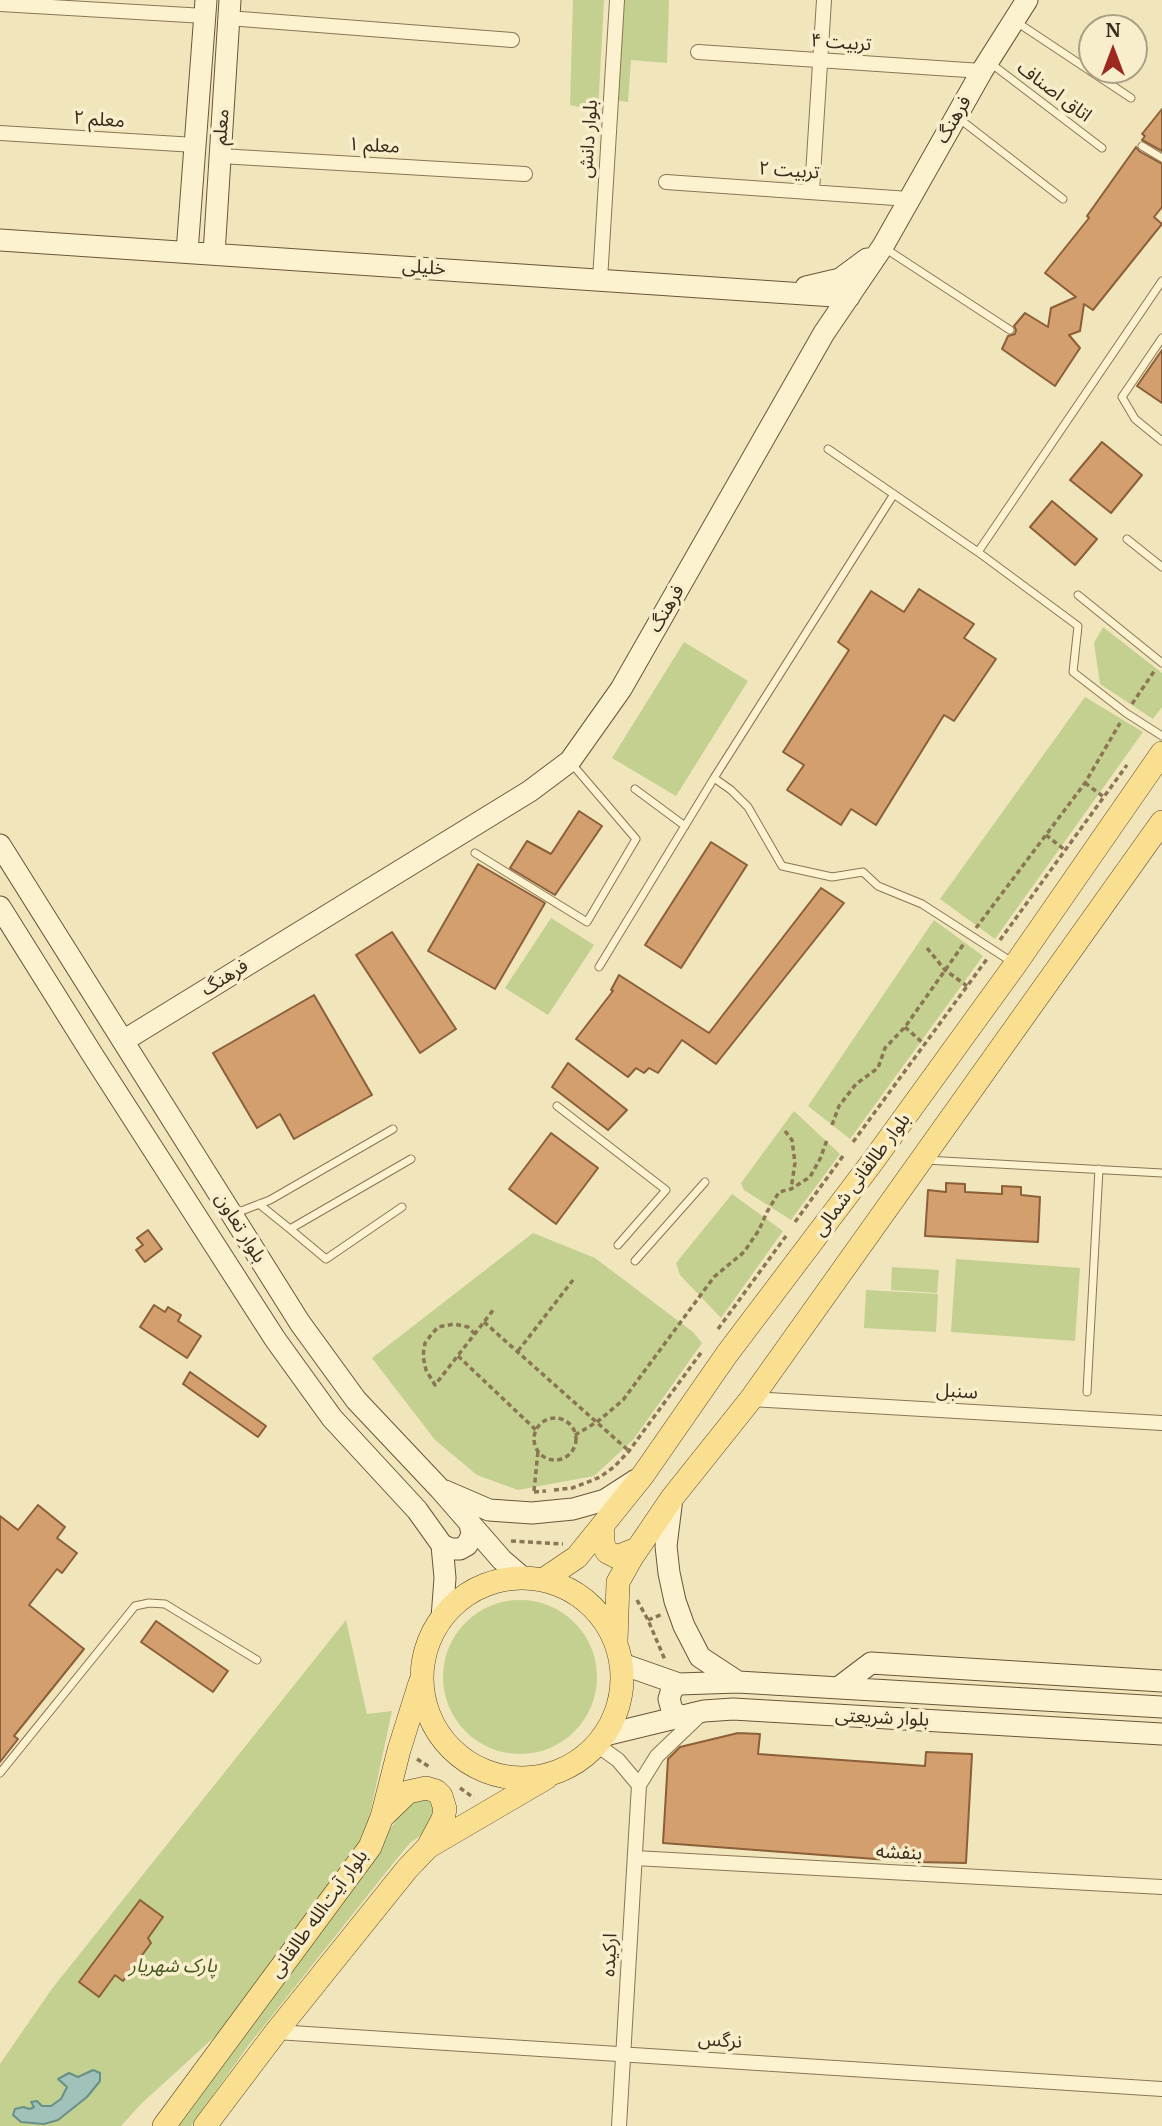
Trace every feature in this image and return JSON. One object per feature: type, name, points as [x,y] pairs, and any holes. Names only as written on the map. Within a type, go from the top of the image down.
[{"type":"main road","name":"فرهنگ","points":[[123,1041],[530,791],[570,761],[621,689],[824,333],[883,246],[985,66],[1027,0]]},
{"type":"main road","name":"معلم","points":[[187,252],[205,8]]},
{"type":"main road","name":"معلم","points":[[214,254],[229,9]]},
{"type":"main road","points":[[200,77],[225,78]]},
{"type":"main road","name":"خلیلی","points":[[0,240],[849,297]]},
{"type":"main road","points":[[764,291],[814,286],[840,278],[883,246]]},
{"type":"main road","points":[[809,294],[824,333]]},
{"type":"main road","name":"بلوار طالقانی شمالی","points":[[533,1579],[578,1557],[643,1475],[727,1354],[873,1161],[1015,965],[1162,753]]},
{"type":"main road","name":"بلوار طالقانی شمالی","points":[[619,1653],[618,1582],[637,1549],[673,1498],[751,1399],[1162,822]]},
{"type":"main road","name":"بلوار تعاون","points":[[0,845],[300,1323],[356,1400],[502,1560],[533,1579]]},
{"type":"main road","name":"بلوار تعاون","points":[[0,907],[275,1339],[332,1419],[417,1510],[442,1545]]},
{"type":"main road","points":[[440,1489],[489,1510],[532,1513],[573,1509],[605,1500],[643,1475]]},
{"type":"main road","points":[[673,1498],[666,1546],[675,1601],[684,1626],[701,1657],[738,1682]]},
{"type":"main road","points":[[442,1618],[445,1578],[442,1545],[460,1549],[467,1545],[472,1535],[470,1523]]},
{"type":"main road","points":[[603,1526],[603,1544],[607,1552],[617,1557],[637,1549]]},
{"type":"main road","points":[[533,1579],[562,1586],[587,1602],[607,1624],[619,1653],[622,1689],[617,1713],[601,1740],[578,1762],[555,1773],[528,1778],[500,1776],[475,1767],[452,1750],[435,1729],[425,1703],[422,1676],[424,1656],[431,1636],[442,1618],[458,1601],[478,1588],[500,1580],[533,1579]]},
{"type":"main road","name":"بلوار شریعتی","points":[[619,1653],[674,1677],[1162,1707]]},
{"type":"main road","points":[[838,1688],[871,1662],[1162,1681]]},
{"type":"main road","name":"بلوار آیت‌الله طالقانی","points":[[170,2117],[370,1847],[383,1817],[399,1750],[422,1676]]},
{"type":"main road","points":[[674,1677],[669,1699],[672,1710],[680,1717]]},
{"type":"main road","name":"بلوار شریعتی","points":[[601,1740],[680,1717],[733,1709],[1162,1734]]},
{"type":"main road","name":"بلوار آیت‌الله طالقانی","points":[[205,2126],[276,2032],[407,1869],[428,1847],[555,1773]]},
{"type":"main road","points":[[383,1817],[408,1792],[426,1788],[436,1791],[441,1796],[445,1809],[443,1819],[428,1847]]},
{"type":"street","name":"بلوار دانش","points":[[600,280],[617,0]]},
{"type":"street","points":[[812,191],[824,0]]},
{"type":"street","points":[[0,4],[205,8]]},
{"type":"street","points":[[229,9],[512,40]]},
{"type":"street","name":"تربیت ۴","points":[[698,52],[985,66]]},
{"type":"street","name":"معلم ۲","points":[[0,133],[195,145]]},
{"type":"street","name":"معلم ۱","points":[[220,156],[525,174]]},
{"type":"street","name":"تربیت ۲","points":[[666,181],[909,199]]},
{"type":"street","name":"سنبل","points":[[751,1399],[1162,1423]]},
{"type":"street","name":"ارکیده","points":[[619,2126],[639,1785],[657,1756],[704,1712]]},
{"type":"street","points":[[601,1740],[639,1785]]},
{"type":"street","name":"بنفشه","points":[[635,1858],[1162,1887]]},
{"type":"street","name":"نرگس","points":[[276,2032],[1162,2089]]},
{"type":"lane","points":[[1014,20],[1130,98]]},
{"type":"lane","name":"اتاق اصناف","points":[[985,66],[1102,148]]},
{"type":"lane","points":[[956,117],[1063,199]]},
{"type":"lane","points":[[1142,146],[1162,159]]},
{"type":"lane","points":[[883,246],[1010,330]]},
{"type":"lane","points":[[978,552],[1162,281]]},
{"type":"lane","points":[[1162,338],[1122,397],[1135,419],[1162,441]]},
{"type":"lane","points":[[828,449],[978,552],[1078,626],[1073,672],[1126,713],[1162,736]]},
{"type":"lane","points":[[599,967],[714,778],[894,494]]},
{"type":"lane","points":[[1127,539],[1162,567]]},
{"type":"lane","points":[[1077,595],[1161,662]]},
{"type":"lane","points":[[475,853],[587,922],[636,839],[570,761]]},
{"type":"lane","points":[[714,778],[748,807],[782,866],[832,877],[863,872],[878,886],[922,904],[1015,965]]},
{"type":"lane","points":[[635,789],[685,826]]},
{"type":"lane","points":[[557,1106],[666,1190],[618,1245]]},
{"type":"lane","points":[[232,1214],[270,1200],[393,1129]]},
{"type":"lane","points":[[290,1229],[411,1159]]},
{"type":"lane","points":[[923,1160],[1162,1173]]},
{"type":"lane","points":[[1087,1392],[1099,1169]]},
{"type":"lane","points":[[635,1261],[705,1182]]},
{"type":"lane","points":[[259,1204],[326,1259],[402,1207]]},
{"type":"lane","points":[[0,1773],[135,1606],[165,1604],[257,1660]]},
{"type":"lane","points":[[158,2126],[170,2117]]},
{"type":"path","points":[[832,1125],[839,1107],[856,1084],[878,1068],[885,1048],[905,1027],[1085,783],[1126,713],[1161,662]]},
{"type":"path","points":[[999,942],[1133,758]]},
{"type":"path","points":[[1085,783],[1104,797]]},
{"type":"path","points":[[1046,835],[1065,850]]},
{"type":"path","points":[[927,948],[945,970],[967,986]]},
{"type":"path","points":[[853,1142],[987,959]]},
{"type":"path","points":[[905,1027],[925,1044]]},
{"type":"path","points":[[785,1131],[792,1140],[795,1163],[791,1189]]},
{"type":"path","points":[[575,1435],[597,1422],[623,1400],[714,1277],[744,1252],[779,1192],[791,1189],[810,1177],[827,1140]]},
{"type":"path","points":[[795,1222],[843,1156]]},
{"type":"path","points":[[718,1329],[786,1236]]},
{"type":"path","points":[[518,1350],[573,1280]]},
{"type":"path","points":[[475,1334],[468,1327],[454,1324],[438,1327],[431,1335],[425,1343],[424,1356],[426,1370],[435,1385],[457,1356],[475,1334],[494,1309]]},
{"type":"path","points":[[484,1322],[629,1451]]},
{"type":"path","points":[[534,1492],[572,1488],[600,1477],[614,1467],[629,1451],[707,1346]]},
{"type":"path","points":[[457,1356],[537,1430]]},
{"type":"path","points":[[533,1502],[538,1451],[534,1441],[537,1430],[545,1421],[558,1419],[569,1424],[575,1435],[571,1453],[561,1459],[548,1459],[538,1451]]},
{"type":"path","points":[[510,1541],[565,1544],[568,1547]]},
{"type":"path","points":[[636,1597],[674,1677]]},
{"type":"green space","points":[[573,0],[604,0],[598,111],[570,105]]},
{"type":"green space","points":[[621,0],[669,0],[667,63],[631,60],[628,102],[615,100]]},
{"type":"green space","points":[[1103,627],[1162,673],[1162,707],[1153,719],[1100,684],[1094,643]]},
{"type":"green space","points":[[684,642],[748,681],[676,796],[612,758]]},
{"type":"green space","points":[[1085,697],[1143,732],[995,939],[940,899]]},
{"type":"green space","points":[[551,918],[594,945],[548,1015],[505,988]]},
{"type":"green space","points":[[934,920],[983,956],[850,1139],[808,1106]]},
{"type":"green space","points":[[794,1111],[840,1154],[791,1220],[744,1190],[741,1183]]},
{"type":"green space","points":[[732,1194],[783,1231],[721,1318],[680,1275],[676,1263]]},
{"type":"green space","points":[[533,1233],[595,1258],[693,1332],[702,1343],[633,1440],[594,1476],[518,1490],[477,1475],[435,1440],[372,1358]]},
{"type":"green space","points":[[956,1259],[1080,1268],[1075,1341],[951,1332]]},
{"type":"green space","points":[[892,1267],[939,1270],[937,1293],[891,1290]]},
{"type":"green space","points":[[866,1290],[938,1294],[936,1332],[864,1328]]},
{"type":"green space","points":[[520,1600],[549,1606],[574,1623],[591,1648],[597,1677],[591,1706],[574,1731],[549,1748],[520,1754],[491,1748],[466,1731],[449,1706],[443,1677],[449,1648],[466,1623],[491,1606]]},
{"type":"green space","name":"پارک شهریار","points":[[346,1620],[367,1714],[392,1711],[365,1837],[233,2020],[141,2104],[121,2126],[0,2126],[0,2064],[51,1990]]},
{"type":"green space","points":[[424,1797],[436,1811],[428,1830],[410,1843],[395,1861],[248,2046],[191,2126],[178,2126],[393,1825],[401,1806]]},
{"type":"water","points":[[93,2070],[100,2073],[100,2081],[87,2097],[58,2120],[44,2124],[21,2122],[13,2115],[15,2109],[34,2107],[31,2102],[37,2101],[42,2106],[51,2106],[61,2099],[67,2087],[58,2079],[69,2073],[78,2077]]},
{"type":"building","points":[[1162,109],[1162,151],[1142,140],[1145,136],[1142,134]]},
{"type":"building","points":[[1136,147],[1162,164],[1162,207],[1154,217],[1162,224],[1093,310],[1084,304],[1080,331],[1069,335],[1080,348],[1055,386],[1002,349],[1008,336],[1015,334],[1014,326],[1025,313],[1048,327],[1051,308],[1076,297],[1045,273],[1089,218],[1087,216]]},
{"type":"building","points":[[1162,350],[1162,403],[1137,386]]},
{"type":"building","points":[[1102,442],[1142,475],[1111,513],[1070,480]]},
{"type":"building","points":[[1052,501],[1097,539],[1075,565],[1030,527]]},
{"type":"building","points":[[919,589],[974,624],[964,638],[996,659],[954,721],[944,715],[876,825],[851,809],[841,825],[787,790],[804,765],[783,752],[849,650],[838,642],[871,591],[904,612]]},
{"type":"building","points":[[579,811],[602,826],[555,895],[510,868],[527,841],[551,854]]},
{"type":"building","points":[[711,842],[747,865],[681,968],[645,945]]},
{"type":"building","points":[[478,864],[545,903],[495,989],[428,951]]},
{"type":"building","points":[[821,888],[844,903],[716,1064],[682,1040],[658,1073],[649,1068],[644,1073],[636,1068],[628,1077],[576,1039],[613,991],[611,990],[619,975],[709,1033]]},
{"type":"building","points":[[392,932],[456,1029],[420,1053],[356,955]]},
{"type":"building","points":[[314,995],[372,1095],[294,1139],[280,1114],[257,1128],[213,1053]]},
{"type":"building","points":[[568,1063],[627,1110],[608,1130],[552,1087]]},
{"type":"building","points":[[551,1133],[598,1168],[556,1224],[509,1189]]},
{"type":"building","points":[[946,1183],[965,1184],[965,1192],[1002,1194],[1002,1186],[1021,1187],[1021,1195],[1040,1197],[1038,1242],[925,1236],[928,1190],[946,1192]]},
{"type":"building","points":[[148,1230],[162,1249],[145,1262],[136,1250],[143,1245],[137,1238]]},
{"type":"building","points":[[154,1305],[165,1312],[168,1307],[181,1315],[178,1321],[201,1336],[187,1358],[140,1327]]},
{"type":"building","points":[[190,1372],[266,1426],[258,1437],[183,1384]]},
{"type":"building","points":[[38,1505],[65,1527],[57,1538],[77,1553],[62,1573],[57,1569],[29,1605],[84,1649],[14,1736],[18,1739],[0,1762],[0,1516],[18,1530]]},
{"type":"building","points":[[156,1621],[228,1671],[213,1692],[141,1642]]},
{"type":"building","points":[[738,1733],[760,1734],[758,1754],[925,1766],[926,1752],[972,1754],[966,1863],[915,1862],[663,1843],[668,1759],[680,1747]]},
{"type":"building","points":[[140,1900],[163,1917],[148,1938],[151,1943],[123,1981],[115,1975],[99,1997],[79,1982]]}]
